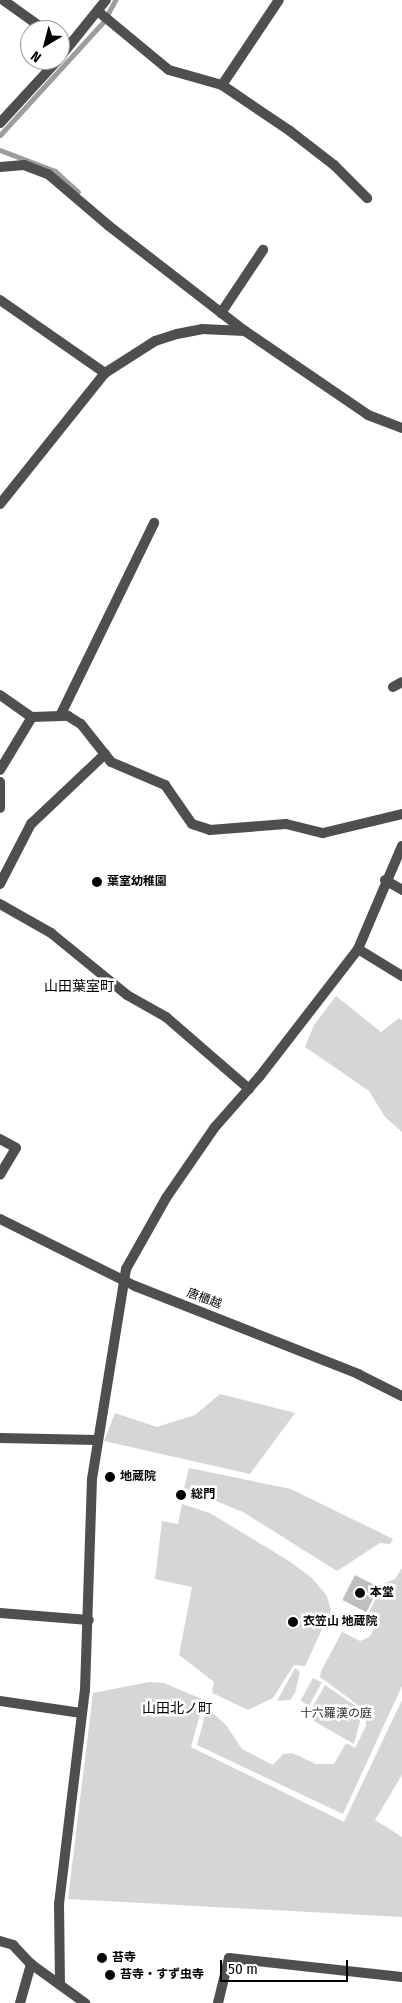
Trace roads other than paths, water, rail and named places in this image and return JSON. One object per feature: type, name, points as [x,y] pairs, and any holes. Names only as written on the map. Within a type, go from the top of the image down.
[{"type":"street","points":[[3,0],[31,20]]},
{"type":"street","points":[[70,47],[100,13],[106,0]]},
{"type":"street","points":[[222,85],[279,0]]},
{"type":"street","points":[[100,13],[169,70],[222,85],[334,165],[367,198]]},
{"type":"street","points":[[0,123],[49,70]]},
{"type":"street","points":[[0,166],[24,165],[48,174],[109,226],[245,331],[368,415],[402,428]]},
{"type":"street","points":[[222,313],[263,250]]},
{"type":"street","points":[[0,300],[105,373]]},
{"type":"street","points":[[0,504],[105,373],[155,341],[177,334],[202,329],[245,331]]},
{"type":"street","points":[[60,716],[154,523]]},
{"type":"street","points":[[0,695],[32,717],[60,716],[81,724],[111,762],[165,786],[192,824],[210,830],[286,824],[323,833],[402,814]]},
{"type":"street","points":[[0,770],[32,717]]},
{"type":"street","points":[[0,884],[31,824],[105,754]]},
{"type":"street","points":[[0,782],[0,808]]},
{"type":"street","points":[[60,1985],[59,1904],[81,1713],[89,1620],[92,1479],[97,1440],[126,1280],[126,1269],[166,1198],[215,1127],[249,1089],[358,949],[385,880],[402,846]]},
{"type":"street","points":[[385,880],[402,890]]},
{"type":"street","points":[[0,904],[51,932],[127,995],[166,1017],[249,1089]]},
{"type":"street","points":[[358,949],[402,976]]},
{"type":"street","points":[[0,1138],[16,1148],[0,1175]]},
{"type":"street","name":"唐櫃越","points":[[0,1218],[126,1280],[358,1374],[402,1396]]},
{"type":"street","points":[[0,1438],[97,1440]]},
{"type":"street","points":[[0,1613],[89,1620]]},
{"type":"street","points":[[0,1700],[81,1713]]},
{"type":"street","points":[[0,1941],[14,1945],[31,1964],[85,2003]]},
{"type":"street","points":[[218,2003],[229,1958],[402,1977]]},
{"type":"street","points":[[20,2003],[31,1964]]},
{"type":"waterway","points":[[0,135],[104,21],[115,0]]},
{"type":"waterway","points":[[0,150],[55,171],[78,192]]},
{"type":"place","name":"葉室幼稚園","points":[[97,882]]},
{"type":"place","name":"地蔵院","points":[[110,1477]]},
{"type":"place","name":"総門","points":[[181,1495]]},
{"type":"place","name":"本堂","points":[[360,1593]]},
{"type":"place","name":"衣笠山 地蔵院","points":[[293,1622]]},
{"type":"place","name":"苔寺","points":[[102,1958]]},
{"type":"place","name":"苔寺・すず虫寺","points":[[110,1975]]},
{"type":"district","name":"山田葉室町","points":[[79,987]]},
{"type":"district","name":"山田北ノ町","points":[[177,1709]]},
{"type":"park label","name":"十六羅漢の庭","points":[[336,1714]]}]
